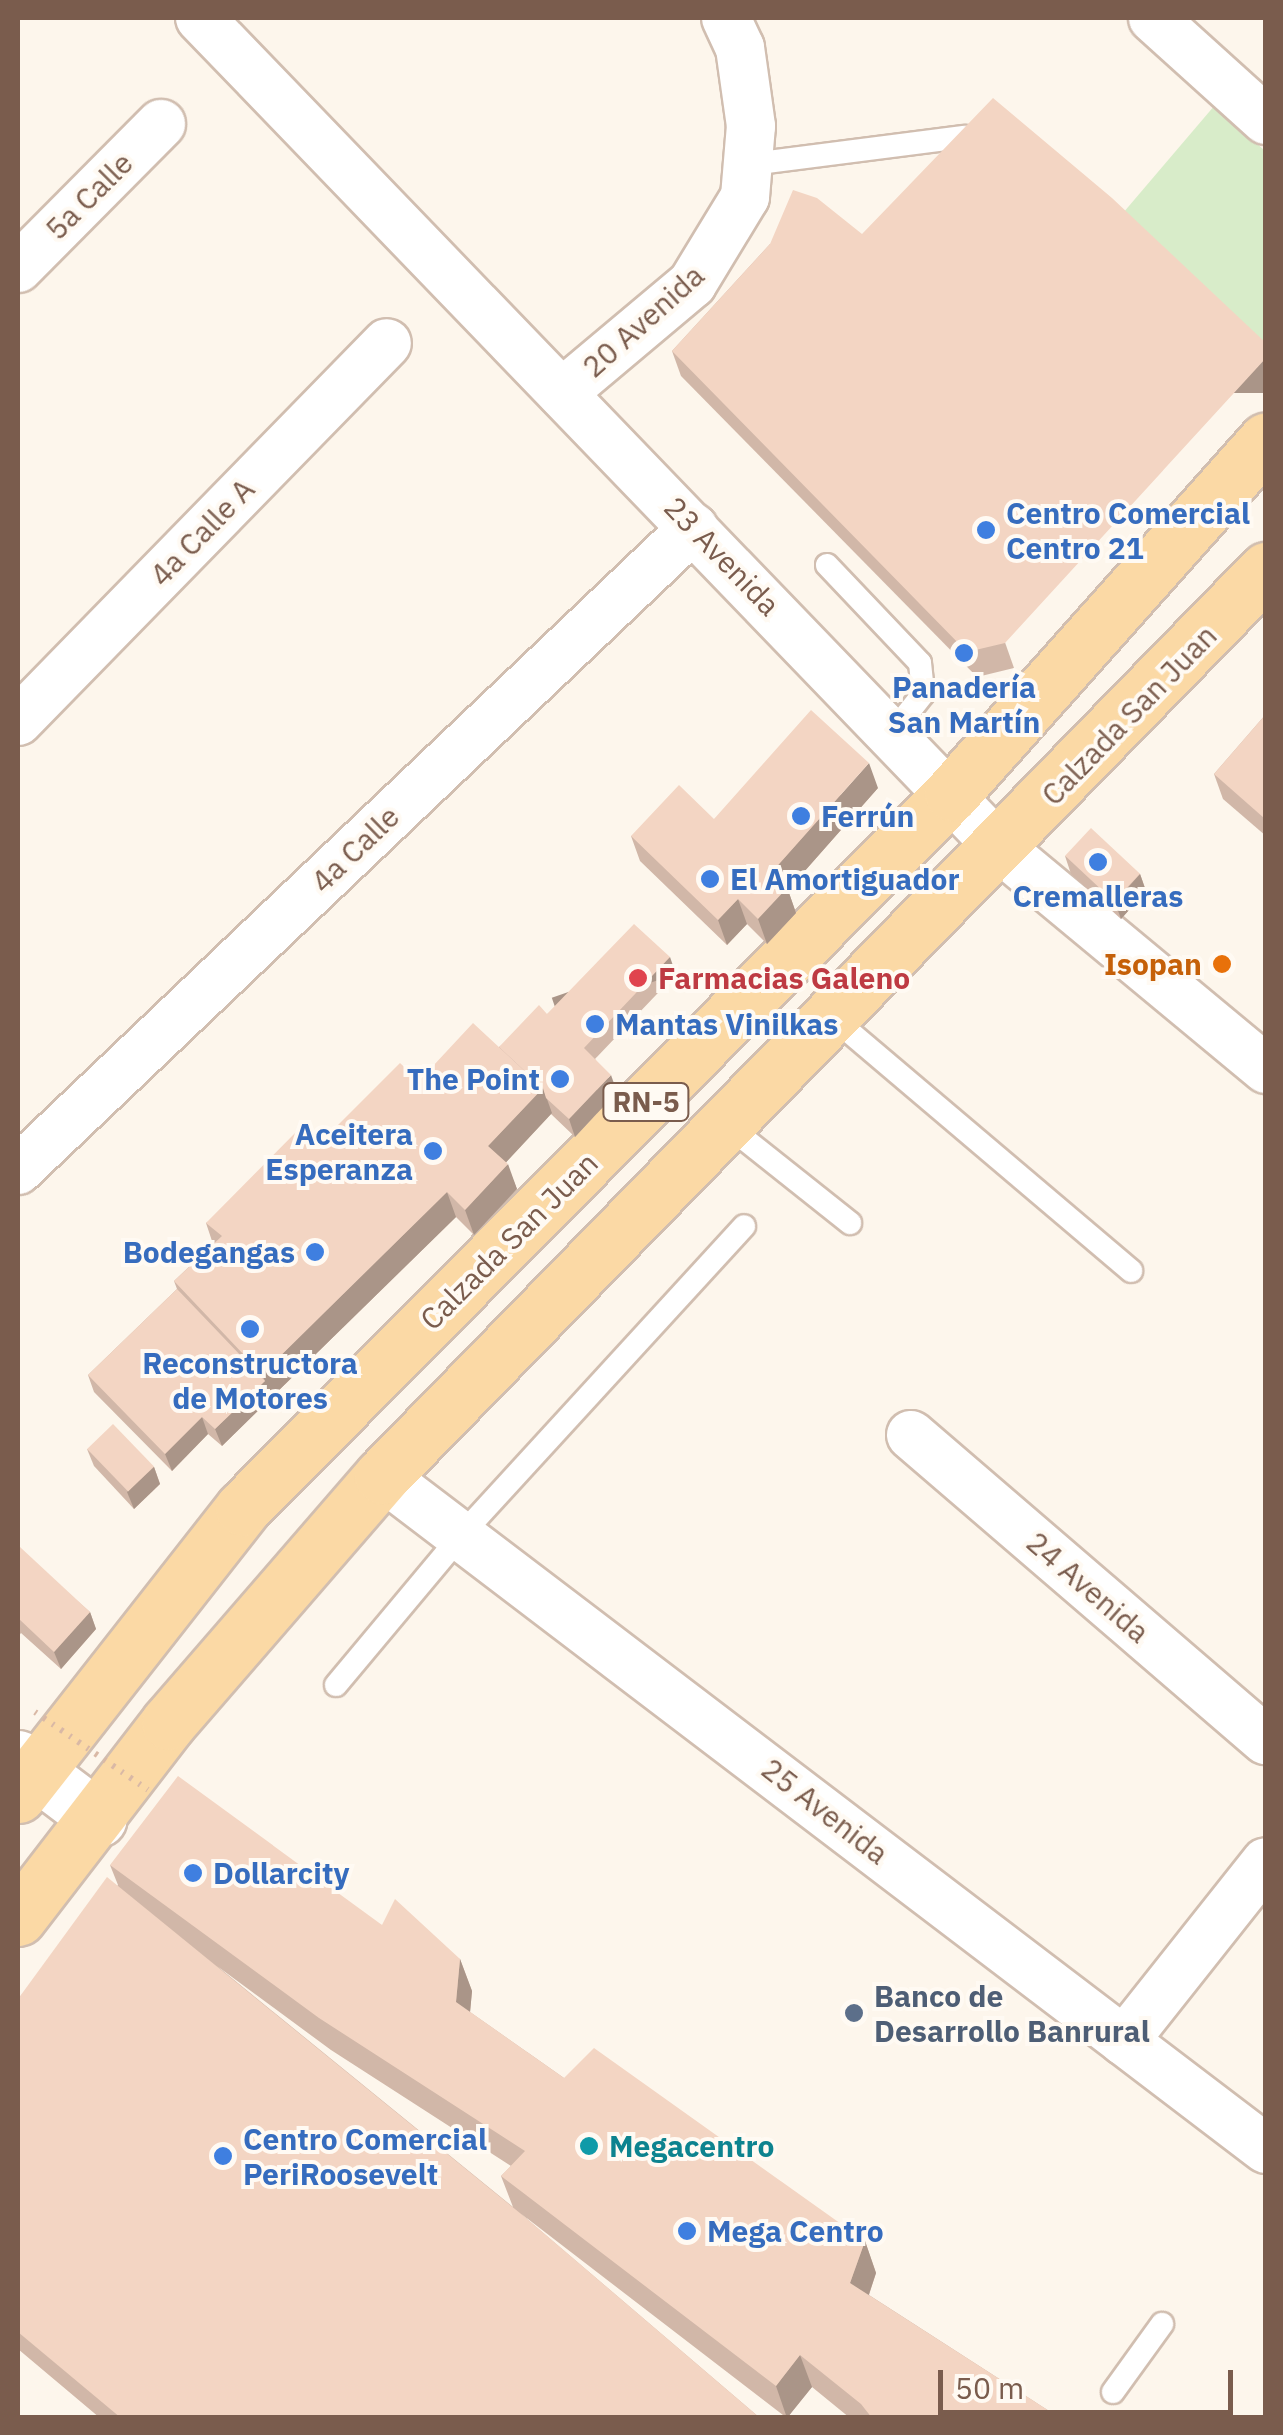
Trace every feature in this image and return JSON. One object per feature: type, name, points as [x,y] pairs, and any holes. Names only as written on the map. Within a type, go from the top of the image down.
[{"type":"main road","name":"Calzada San Juan","points":[[26,1759],[243,1508],[952,793],[1266,441]]},
{"type":"main road","name":"Calzada San Juan","points":[[23,1902],[99,1818],[169,1722],[382,1476],[1000,848],[1266,570]]},
{"type":"street","name":"23 Avenida","points":[[200,18],[952,793],[1000,848],[1266,1068]]},
{"type":"street","name":"20 Avenida","points":[[562,392],[692,284],[734,223],[752,164],[740,48],[726,18]]},
{"type":"street","points":[[1153,18],[1266,120]]},
{"type":"street","name":"5a Calle","points":[[18,268],[160,124]]},
{"type":"street","name":"4a Calle A","points":[[18,721],[387,343]]},
{"type":"street","name":"4a Calle","points":[[18,1170],[693,528]]},
{"type":"street","name":"24 Avenida","points":[[911,1435],[1266,1740]]},
{"type":"street","name":"25 Avenida","points":[[382,1476],[463,1532],[1266,2149]]},
{"type":"street","points":[[26,1759],[99,1818]]},
{"type":"street","points":[[1124,2041],[1266,1862]]},
{"type":"lane","points":[[752,164],[964,137]]},
{"type":"lane","points":[[827,565],[920,663],[924,694],[893,732]]},
{"type":"lane","points":[[833,1018],[1131,1270]]},
{"type":"lane","points":[[728,1126],[850,1223]]},
{"type":"lane","points":[[336,1685],[463,1532],[744,1226]]},
{"type":"lane","points":[[1113,2392],[1162,2324]]},
{"type":"path","points":[[26,1759],[148,1790]]},
{"type":"green space","points":[[1215,105],[1265,151],[1265,347],[1123,213]]},
{"type":"building","name":"Centro Comercial Centro 21","points":[[993,98],[1112,198],[1266,343],[1266,358],[1005,643],[967,652],[672,351],[770,244],[793,190],[817,198],[862,234]]},
{"type":"building","points":[[811,710],[869,763],[771,873],[787,888],[758,919],[738,899],[718,920],[631,836],[679,785],[714,819]]},
{"type":"building","points":[[1266,714],[1266,817],[1264,818],[1214,774]]},
{"type":"building","points":[[1091,828],[1140,874],[1114,901],[1065,856]]},
{"type":"building","points":[[634,924],[670,957],[584,1048],[611,1075],[569,1119],[499,1047],[539,1005],[547,1014]]},
{"type":"building","points":[[473,1023],[543,1088],[488,1146],[508,1164],[465,1210],[447,1192],[262,1374],[174,1281],[222,1236],[206,1223],[301,1127],[319,1144],[400,1063],[419,1081]]},
{"type":"building","points":[[177,1289],[265,1381],[215,1429],[202,1417],[165,1454],[88,1375]]},
{"type":"building","points":[[113,1424],[154,1466],[128,1491],[87,1449]]},
{"type":"building","points":[[20,1547],[90,1612],[54,1652],[18,1618]]},
{"type":"building","name":"Megacentro","points":[[178,1776],[382,1925],[395,1899],[460,1959],[456,2002],[564,2078],[594,2048],[865,2241],[850,2283],[1060,2418],[872,2418],[861,2404],[800,2355],[776,2386],[501,2176],[525,2151],[319,2018],[110,1865]]},
{"type":"building","name":"Centro Comercial PeriRoosevelt","points":[[107,1877],[526,2218],[760,2418],[121,2418],[18,2332],[18,1999]]},
{"type":"place","name":"Centro Comercial Centro 21","points":[[986,530]]},
{"type":"place","name":"Panadería San Martín","points":[[964,653]]},
{"type":"place","name":"Ferrún","points":[[801,816]]},
{"type":"place","name":"Cremalleras","points":[[1098,862]]},
{"type":"place","name":"El Amortiguador","points":[[710,879]]},
{"type":"place","name":"Isopan","points":[[1222,964]]},
{"type":"place","name":"Farmacias Galeno","points":[[638,978]]},
{"type":"place","name":"Mantas Vinilkas","points":[[595,1024]]},
{"type":"place","name":"The Point","points":[[560,1079]]},
{"type":"place","name":"Aceitera Esperanza","points":[[433,1151]]},
{"type":"place","name":"Bodegangas","points":[[315,1252]]},
{"type":"place","name":"Reconstructora de Motores","points":[[250,1329]]},
{"type":"place","name":"Dollarcity","points":[[193,1873]]},
{"type":"place","name":"Banco de Desarrollo Banrural","points":[[854,2013]]},
{"type":"place","name":"Megacentro","points":[[589,2146]]},
{"type":"place","name":"Centro Comercial PeriRoosevelt","points":[[223,2156]]},
{"type":"place","name":"Mega Centro","points":[[687,2231]]}]
